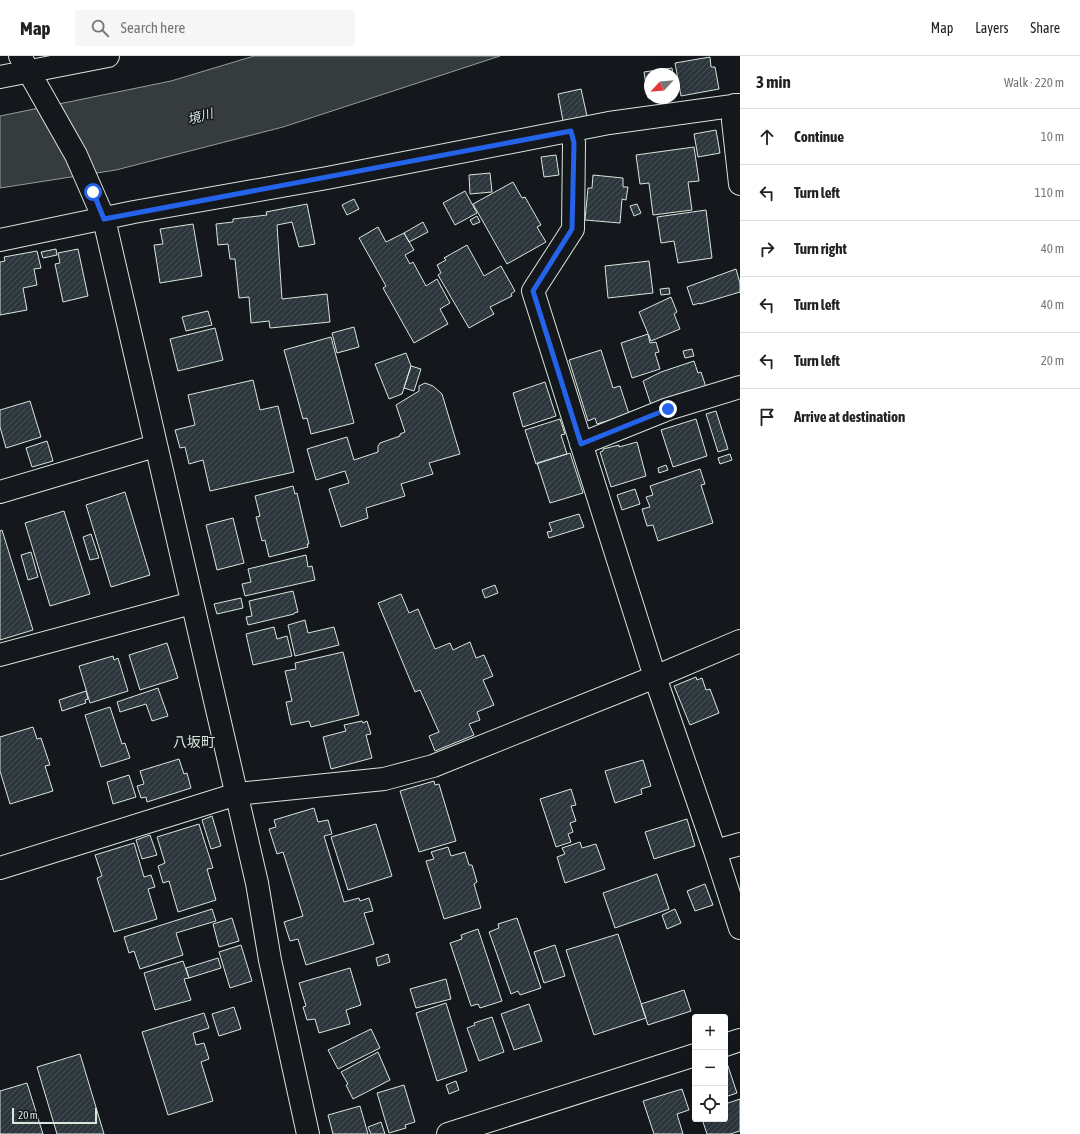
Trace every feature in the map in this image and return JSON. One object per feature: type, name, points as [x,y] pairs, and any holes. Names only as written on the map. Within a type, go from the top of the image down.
[{"type":"street","points":[[0,77],[108,56]]},
{"type":"street","points":[[28,72],[76,155],[104,219],[155,446],[257,883],[270,960],[308,1134]]},
{"type":"street","points":[[0,240],[609,123],[737,105],[733,121],[740,184]]},
{"type":"street","points":[[571,131],[574,143],[572,229],[533,291],[655,677],[740,928]]},
{"type":"street","points":[[581,444],[668,409],[740,387]]},
{"type":"street","points":[[0,492],[155,446]]},
{"type":"street","points":[[0,655],[192,603]]},
{"type":"street","points":[[0,868],[237,794],[384,779],[433,766],[655,677],[740,641]]},
{"type":"street","points":[[715,851],[740,844]]},
{"type":"street","points":[[728,1044],[740,1040]]},
{"type":"street","points":[[448,1134],[692,1056]]},
{"type":"water","name":"境川","points":[[254,56],[500,56],[283,127],[116,170],[0,188],[0,116],[171,81]]},
{"type":"building","points":[[710,57],[711,67],[715,67],[719,89],[681,96],[680,68],[676,68],[675,63]]},
{"type":"building","points":[[581,89],[587,116],[563,121],[558,94]]},
{"type":"building","points":[[716,130],[720,153],[698,157],[694,134]]},
{"type":"building","points":[[694,147],[699,181],[688,182],[692,210],[653,215],[649,183],[640,184],[636,155]]},
{"type":"building","points":[[556,155],[559,175],[544,177],[541,157]]},
{"type":"building","points":[[490,173],[492,192],[470,194],[469,175]]},
{"type":"building","points":[[593,175],[623,178],[623,187],[628,187],[626,200],[622,199],[620,223],[585,220],[588,188],[592,188]]},
{"type":"building","points":[[513,182],[522,198],[525,197],[541,225],[537,227],[546,242],[507,264],[473,204]]},
{"type":"building","points":[[465,191],[477,213],[455,225],[443,203]]},
{"type":"building","points":[[354,199],[359,209],[347,215],[342,205]]},
{"type":"building","points":[[307,204],[315,244],[299,247],[292,222],[277,225],[282,299],[327,294],[330,322],[270,328],[269,321],[251,323],[249,297],[239,298],[235,259],[230,259],[228,244],[218,245],[216,224],[233,222],[233,219],[267,215],[266,212]]},
{"type":"building","points":[[637,204],[641,213],[634,216],[630,206]]},
{"type":"building","points":[[706,210],[712,258],[678,263],[674,241],[661,243],[657,217]]},
{"type":"building","points":[[477,216],[480,222],[473,225],[470,220]]},
{"type":"building","points":[[423,222],[428,232],[409,242],[404,233]]},
{"type":"building","points":[[193,224],[202,276],[160,283],[154,245],[163,244],[160,229]]},
{"type":"building","points":[[378,227],[386,242],[404,233],[414,250],[405,255],[410,264],[413,262],[426,286],[437,279],[450,303],[440,309],[448,324],[414,343],[383,288],[386,286],[359,238]]},
{"type":"building","points":[[467,245],[484,276],[501,266],[515,291],[511,294],[512,296],[490,307],[494,314],[469,328],[438,275],[441,273],[437,265],[446,260],[444,258]]},
{"type":"building","points":[[56,249],[57,255],[43,258],[41,252]]},
{"type":"building","points":[[78,249],[88,296],[63,302],[55,264],[60,263],[58,253]]},
{"type":"building","points":[[37,251],[41,268],[34,269],[37,285],[23,288],[27,310],[0,315],[0,262],[5,261],[4,257]]},
{"type":"building","points":[[649,261],[653,293],[608,298],[605,266]]},
{"type":"building","points":[[736,269],[740,283],[740,292],[693,305],[687,287]]},
{"type":"building","points":[[669,288],[670,294],[661,295],[660,289]]},
{"type":"building","points":[[671,297],[677,312],[674,314],[680,329],[651,341],[639,312]]},
{"type":"building","points":[[208,311],[212,325],[186,331],[182,317]]},
{"type":"building","points":[[354,327],[359,347],[337,353],[332,333]]},
{"type":"building","points":[[215,328],[223,360],[178,371],[170,339]]},
{"type":"building","points":[[648,334],[650,343],[656,342],[659,352],[655,353],[660,369],[632,378],[621,343]]},
{"type":"building","points":[[331,337],[354,423],[311,434],[307,418],[303,419],[284,350]]},
{"type":"building","points":[[692,349],[694,356],[685,358],[683,351]]},
{"type":"building","points":[[601,350],[613,388],[620,386],[629,414],[597,424],[595,418],[588,421],[569,360]]},
{"type":"building","points":[[406,353],[411,366],[402,394],[389,399],[375,364]]},
{"type":"building","points":[[694,361],[698,373],[701,372],[706,387],[651,405],[643,381],[661,372]]},
{"type":"building","points":[[411,366],[421,369],[414,391],[404,388]]},
{"type":"building","points":[[253,380],[260,410],[278,406],[294,472],[210,491],[203,460],[189,464],[185,447],[180,448],[175,430],[195,425],[188,395]]},
{"type":"building","points":[[545,382],[556,416],[523,427],[513,393]]},
{"type":"building","points":[[425,383],[433,386],[442,394],[460,454],[429,463],[433,474],[401,484],[405,496],[366,508],[368,518],[341,527],[329,489],[349,483],[345,471],[316,480],[307,449],[347,437],[354,460],[378,452],[378,446],[380,443],[400,436],[400,434],[405,432],[396,405],[419,391],[419,386]]},
{"type":"building","points":[[30,401],[41,437],[6,448],[0,427],[0,410]]},
{"type":"building","points":[[716,411],[728,449],[718,452],[706,414]]},
{"type":"building","points":[[560,419],[565,434],[561,435],[567,454],[536,464],[525,430]]},
{"type":"building","points":[[696,419],[707,456],[673,467],[661,430]]},
{"type":"building","points":[[47,441],[53,461],[32,467],[26,448]]},
{"type":"building","points":[[637,442],[646,476],[611,487],[600,452],[603,451],[603,449],[619,445],[619,447]]},
{"type":"building","points":[[570,453],[583,493],[550,503],[537,463]]},
{"type":"building","points":[[730,454],[732,460],[720,464],[718,458]]},
{"type":"building","points":[[666,465],[668,470],[659,473],[658,468]]},
{"type":"building","points":[[700,469],[705,484],[701,485],[713,523],[658,541],[653,525],[647,526],[642,509],[650,507],[646,497],[653,495],[650,486]]},
{"type":"building","points":[[293,486],[295,494],[297,493],[309,544],[307,544],[308,547],[269,557],[265,540],[262,541],[256,517],[260,516],[255,496]]},
{"type":"building","points":[[635,489],[640,504],[622,510],[617,495]]},
{"type":"building","points":[[125,492],[150,575],[111,587],[86,505]]},
{"type":"building","points":[[64,511],[90,594],[50,606],[25,523]]},
{"type":"building","points":[[579,514],[584,527],[549,538],[547,532],[552,531],[549,523]]},
{"type":"building","points":[[233,518],[244,563],[217,570],[206,525]]},
{"type":"building","points":[[2,530],[33,630],[0,640],[0,531]]},
{"type":"building","points":[[91,534],[99,558],[90,560],[83,537]]},
{"type":"building","points":[[31,552],[38,577],[28,580],[21,555]]},
{"type":"building","points":[[306,555],[308,567],[312,566],[315,580],[245,596],[242,584],[251,582],[248,569]]},
{"type":"building","points":[[495,585],[498,593],[485,598],[482,590]]},
{"type":"building","points":[[293,591],[298,612],[248,625],[246,617],[252,616],[249,601]]},
{"type":"building","points":[[401,594],[409,613],[418,609],[435,649],[450,643],[453,650],[470,642],[476,658],[484,655],[493,676],[483,680],[494,705],[477,712],[480,720],[469,724],[474,735],[435,751],[429,736],[439,732],[420,690],[415,692],[378,603]]},
{"type":"building","points":[[241,598],[243,608],[217,614],[214,604]]},
{"type":"building","points":[[305,620],[308,633],[334,627],[339,645],[295,656],[288,625]]},
{"type":"building","points":[[274,627],[277,639],[287,636],[292,656],[253,665],[246,634]]},
{"type":"building","points":[[167,643],[178,678],[140,690],[129,655]]},
{"type":"building","points":[[343,652],[359,715],[311,727],[309,721],[291,725],[286,702],[292,701],[285,671],[296,669],[295,663]]},
{"type":"building","points":[[113,656],[114,660],[118,658],[128,691],[90,703],[79,666]]},
{"type":"building","points":[[696,677],[697,680],[702,678],[706,690],[710,689],[719,713],[690,725],[674,686]]},
{"type":"building","points":[[158,688],[168,716],[152,721],[146,704],[120,712],[117,702]]},
{"type":"building","points":[[86,691],[88,699],[85,700],[86,703],[62,711],[59,700]]},
{"type":"building","points":[[110,707],[122,744],[125,743],[130,758],[101,767],[85,715]]},
{"type":"building","points":[[362,721],[363,723],[367,721],[371,734],[366,735],[372,758],[331,769],[323,737],[346,731],[344,725]]},
{"type":"building","points":[[33,727],[37,739],[41,738],[50,765],[45,766],[53,791],[10,804],[0,771],[0,737]]},
{"type":"building","points":[[179,759],[184,774],[187,773],[191,788],[147,802],[146,797],[141,798],[137,786],[144,784],[140,771]]},
{"type":"building","points":[[643,760],[651,786],[641,789],[642,794],[615,803],[605,771]]},
{"type":"building","points":[[129,775],[136,797],[113,804],[107,782]]},
{"type":"building","points":[[434,781],[435,785],[439,784],[456,841],[419,852],[400,791]]},
{"type":"building","points":[[571,789],[576,805],[571,806],[576,821],[570,823],[573,832],[568,834],[571,842],[556,847],[540,799]]},
{"type":"building","points":[[314,808],[318,822],[328,820],[332,834],[324,836],[344,902],[359,898],[360,901],[369,898],[373,911],[364,913],[374,944],[306,965],[298,939],[290,941],[284,922],[303,916],[283,852],[277,854],[269,829],[276,827],[274,820]]},
{"type":"building","points":[[212,816],[221,846],[211,849],[202,820]]},
{"type":"building","points":[[687,819],[695,846],[654,859],[645,832]]},
{"type":"building","points":[[199,824],[213,868],[207,869],[216,900],[178,912],[169,881],[163,883],[158,866],[165,863],[157,837]]},
{"type":"building","points":[[376,824],[392,876],[348,890],[331,837]]},
{"type":"building","points":[[150,835],[157,855],[142,859],[136,840]]},
{"type":"building","points":[[580,842],[582,848],[596,844],[605,869],[565,883],[557,857],[565,854],[562,848]]},
{"type":"building","points":[[134,843],[144,877],[151,875],[155,887],[148,889],[157,919],[114,932],[97,878],[102,876],[95,855]]},
{"type":"building","points":[[448,847],[451,856],[465,852],[469,865],[472,865],[477,882],[474,884],[481,908],[444,919],[426,861],[434,859],[431,852]]},
{"type":"building","points":[[657,874],[669,909],[615,928],[603,893]]},
{"type":"building","points":[[705,884],[713,905],[695,911],[687,891]]},
{"type":"building","points":[[212,909],[216,921],[176,933],[183,955],[140,969],[134,951],[129,953],[124,937]]},
{"type":"building","points":[[675,909],[681,923],[667,929],[662,915]]},
{"type":"building","points":[[232,918],[239,941],[219,947],[213,924]]},
{"type":"building","points":[[517,918],[541,988],[520,995],[518,991],[511,994],[489,932],[499,928],[498,924]]},
{"type":"building","points":[[478,929],[502,1001],[480,1008],[478,1004],[471,1006],[450,943],[462,939],[461,935]]},
{"type":"building","points":[[618,934],[646,1018],[594,1035],[566,950]]},
{"type":"building","points":[[241,945],[252,981],[230,988],[219,952]]},
{"type":"building","points":[[555,945],[565,976],[544,983],[534,952]]},
{"type":"building","points":[[388,954],[390,962],[378,966],[376,958]]},
{"type":"building","points":[[218,958],[221,968],[189,978],[186,968]]},
{"type":"building","points":[[183,961],[189,978],[184,979],[191,1000],[155,1010],[144,973]]},
{"type":"building","points":[[350,968],[361,1005],[346,1010],[350,1024],[319,1033],[315,1019],[307,1020],[303,1007],[306,1006],[299,983]]},
{"type":"building","points":[[446,979],[451,999],[416,1008],[410,989]]},
{"type":"building","points":[[684,990],[691,1011],[648,1025],[641,1004]]},
{"type":"building","points":[[446,1003],[467,1071],[437,1081],[416,1013]]},
{"type":"building","points":[[529,1004],[542,1041],[514,1050],[501,1014]]},
{"type":"building","points":[[234,1007],[241,1029],[219,1036],[212,1014]]},
{"type":"building","points":[[204,1013],[209,1028],[193,1033],[196,1045],[204,1043],[209,1059],[201,1062],[213,1101],[168,1115],[142,1032]]},
{"type":"building","points":[[492,1017],[504,1052],[479,1061],[467,1028],[475,1025],[474,1023]]},
{"type":"building","points":[[371,1029],[380,1048],[338,1069],[328,1050]]},
{"type":"building","points":[[378,1052],[390,1080],[353,1099],[346,1085],[348,1084],[341,1072]]},
{"type":"building","points":[[80,1054],[104,1134],[57,1134],[37,1067]]},
{"type":"building","points":[[728,1066],[737,1093],[728,1096]]},
{"type":"building","points":[[456,1081],[459,1090],[449,1094],[446,1085]]},
{"type":"building","points":[[27,1083],[43,1134],[0,1134],[0,1091]]},
{"type":"building","points":[[404,1085],[415,1122],[405,1125],[406,1128],[389,1133],[377,1093]]},
{"type":"building","points":[[682,1089],[689,1110],[677,1114],[683,1134],[654,1134],[643,1101]]},
{"type":"building","points":[[740,1099],[740,1131],[730,1134],[707,1134],[703,1122],[728,1122],[728,1103]]},
{"type":"building","points":[[360,1106],[368,1134],[333,1134],[328,1115]]},
{"type":"building","points":[[381,1122],[385,1134],[371,1134],[368,1127]]},
{"type":"district","name":"八坂町","points":[[194,742]]},
{"type":"route","points":[[93,192],[104,219],[134,212],[326,178],[571,131],[574,143],[572,229],[533,291],[581,444],[668,409]]}]
